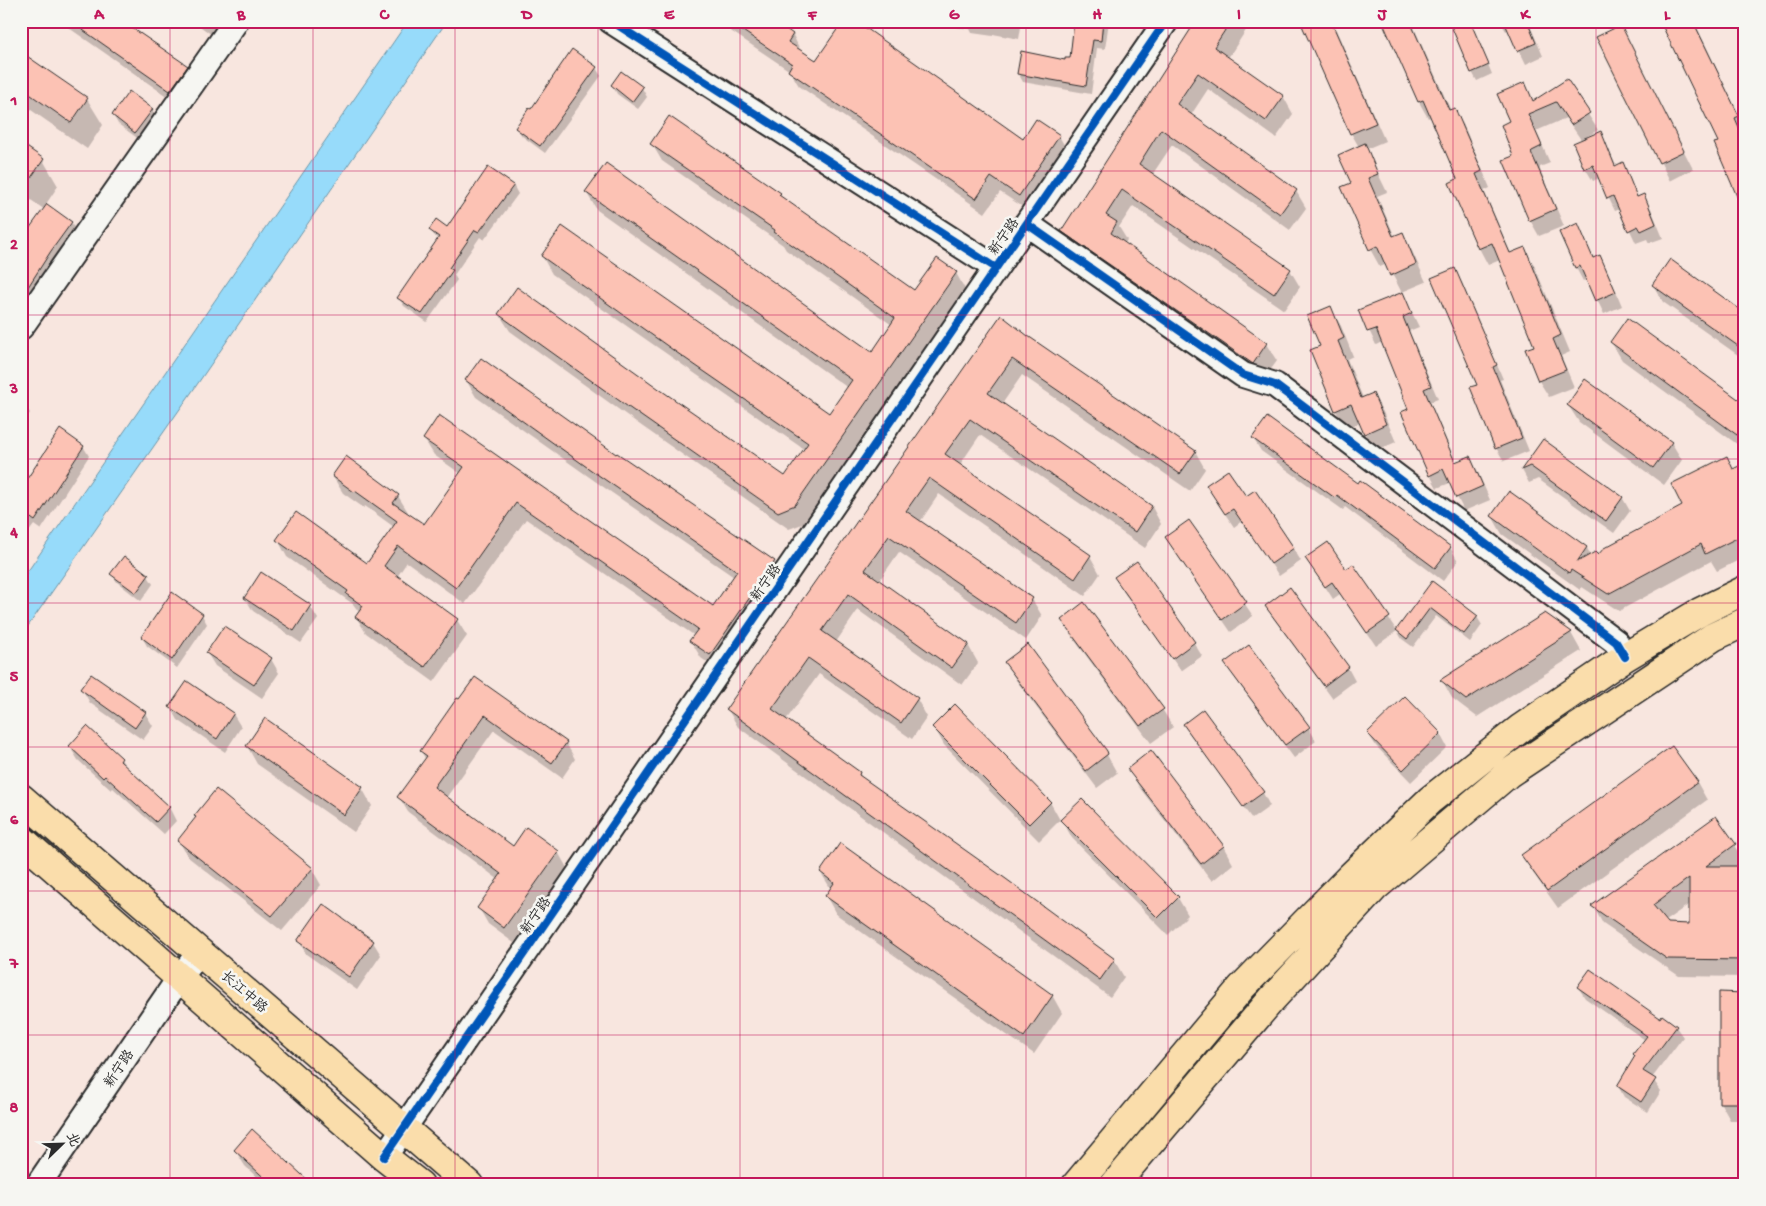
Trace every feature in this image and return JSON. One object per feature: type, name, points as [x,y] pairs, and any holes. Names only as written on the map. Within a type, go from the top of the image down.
[{"type":"main road","points":[[1076,1185],[1242,987],[1355,871],[1430,800],[1521,728],[1625,657],[1700,612],[1745,590]]},
{"type":"main road","points":[[1114,1185],[1272,999],[1375,887],[1509,773],[1713,637],[1745,622]]},
{"type":"main road","name":"长江中路","points":[[21,798],[469,1185]]},
{"type":"main road","points":[[21,839],[384,1156],[420,1185]]},
{"type":"street","points":[[21,327],[236,21]]},
{"type":"street","points":[[611,21],[996,268]]},
{"type":"street","name":"新宁路","points":[[384,1156],[1166,21]]},
{"type":"street","points":[[1026,224],[1243,375],[1276,385],[1616,642],[1625,657]]},
{"type":"street","name":"新宁路","points":[[38,1185],[180,977],[200,952]]},
{"type":"water","points":[[408,21],[447,21],[196,386],[21,636],[21,581]]},
{"type":"building","points":[[70,21],[122,21],[188,66],[170,91]]},
{"type":"building","points":[[728,21],[775,21],[793,34],[788,42],[816,60],[843,21],[856,21],[1023,139],[1036,119],[1060,135],[1019,196],[991,177],[976,199],[788,71],[792,64]]},
{"type":"building","points":[[1074,21],[1103,21],[1101,41],[1093,40],[1086,86],[1017,74],[1021,51],[1065,60],[1065,58],[1070,58]]},
{"type":"building","points":[[1196,21],[1231,21],[1214,47],[1284,96],[1266,121],[1198,73],[1177,104],[1297,190],[1280,214],[1161,129],[1139,164],[1291,269],[1274,294],[1122,190],[1106,215],[1117,222],[1111,233],[1267,343],[1253,364],[1061,231]]},
{"type":"building","points":[[1300,21],[1331,21],[1376,123],[1350,134]]},
{"type":"building","points":[[1382,21],[1410,21],[1449,110],[1455,108],[1482,171],[1476,174],[1510,253],[1525,247],[1561,335],[1553,339],[1566,370],[1538,381],[1525,349],[1534,346],[1492,243],[1478,249],[1449,183],[1457,179],[1423,100],[1418,102]]},
{"type":"building","points":[[1449,21],[1470,21],[1489,65],[1471,73]]},
{"type":"building","points":[[1504,21],[1527,21],[1536,43],[1517,51]]},
{"type":"building","points":[[1660,21],[1693,21],[1739,116],[1735,118],[1745,141],[1745,215],[1714,143],[1718,142]]},
{"type":"building","points":[[1621,25],[1684,151],[1659,163],[1596,37]]},
{"type":"building","points":[[572,49],[597,67],[540,146],[515,128],[529,108],[531,109]]},
{"type":"building","points":[[21,52],[88,98],[71,123],[21,88]]},
{"type":"building","points":[[621,71],[643,87],[632,102],[611,85]]},
{"type":"building","points":[[1567,79],[1590,113],[1571,125],[1556,102],[1528,114],[1542,146],[1531,152],[1556,209],[1529,221],[1503,160],[1513,156],[1501,125],[1509,121],[1497,94],[1525,82],[1533,101]]},
{"type":"building","points":[[129,91],[153,109],[135,133],[112,115]]},
{"type":"building","points":[[669,116],[781,193],[779,195],[914,290],[937,258],[957,272],[795,505],[778,512],[498,314],[517,287],[785,476],[808,443],[541,256],[562,226],[829,413],[852,380],[585,192],[606,163],[872,352],[895,318],[774,232],[775,230],[650,144]]},
{"type":"building","points":[[1601,131],[1615,166],[1623,162],[1637,197],[1644,194],[1656,224],[1641,231],[1638,226],[1628,231],[1613,196],[1607,199],[1593,165],[1584,169],[1573,143]]},
{"type":"building","points":[[21,143],[44,159],[21,192]]},
{"type":"building","points":[[1365,143],[1378,174],[1368,178],[1393,236],[1403,232],[1416,264],[1390,276],[1377,246],[1369,250],[1341,187],[1351,183],[1338,155]]},
{"type":"building","points":[[488,167],[514,185],[479,232],[475,230],[449,268],[453,270],[422,314],[397,298],[439,237],[429,230],[436,219],[447,227]]},
{"type":"building","points":[[47,204],[72,222],[21,298],[21,240]]},
{"type":"building","points":[[1578,223],[1593,258],[1600,255],[1616,292],[1595,301],[1580,266],[1575,268],[1559,232]]},
{"type":"building","points":[[1670,259],[1745,313],[1745,351],[1652,285]]},
{"type":"building","points":[[1455,268],[1497,365],[1493,367],[1522,438],[1495,449],[1470,387],[1477,385],[1431,278]]},
{"type":"building","points":[[1403,292],[1412,313],[1403,317],[1431,386],[1424,389],[1455,462],[1470,456],[1483,486],[1456,498],[1443,469],[1429,476],[1401,412],[1408,409],[1376,329],[1367,332],[1358,310]]},
{"type":"building","points":[[1331,306],[1344,338],[1338,341],[1361,398],[1373,393],[1386,424],[1364,434],[1351,404],[1335,411],[1310,350],[1320,346],[1307,316]]},
{"type":"building","points":[[1001,315],[1028,336],[1196,451],[1180,474],[1012,359],[988,393],[1152,506],[1135,532],[970,419],[945,454],[1091,555],[1075,579],[929,478],[906,511],[1033,598],[1016,623],[889,536],[865,570],[969,644],[952,668],[848,594],[822,631],[918,698],[901,723],[808,658],[772,709],[860,772],[859,775],[1115,959],[1100,980],[726,709]]},
{"type":"building","points":[[1627,318],[1745,404],[1745,425],[1737,435],[1610,342]]},
{"type":"building","points":[[481,358],[616,454],[775,561],[710,655],[689,641],[698,629],[516,503],[456,588],[398,546],[384,566],[458,619],[425,667],[355,617],[363,606],[346,594],[348,591],[276,540],[296,512],[367,563],[397,521],[332,476],[346,456],[399,495],[393,503],[424,524],[464,467],[423,439],[439,415],[713,606],[737,571],[465,380]]},
{"type":"building","points":[[1585,379],[1672,442],[1653,468],[1567,405]]},
{"type":"building","points":[[1267,417],[1358,483],[1360,480],[1451,547],[1435,568],[1337,495],[1335,498],[1252,438]]},
{"type":"building","points":[[60,429],[84,446],[35,521],[21,511],[21,488]]},
{"type":"building","points":[[1543,439],[1623,497],[1606,521],[1530,466],[1521,470]]},
{"type":"building","points":[[1727,456],[1733,469],[1745,463],[1745,534],[1705,554],[1701,544],[1608,594],[1571,570],[1569,573],[1491,516],[1509,491],[1587,547],[1577,562],[1595,552],[1598,555],[1604,548],[1682,506],[1671,484]]},
{"type":"building","points":[[1228,470],[1246,496],[1255,490],[1294,548],[1271,564],[1233,509],[1225,514],[1206,485]]},
{"type":"building","points":[[1189,520],[1247,602],[1222,620],[1165,537]]},
{"type":"building","points":[[1328,542],[1346,569],[1353,564],[1390,617],[1367,633],[1332,582],[1325,587],[1305,558]]},
{"type":"building","points":[[124,556],[149,575],[136,593],[110,574]]},
{"type":"building","points":[[1137,561],[1195,642],[1172,659],[1114,577]]},
{"type":"building","points":[[261,572],[311,605],[294,631],[244,598]]},
{"type":"building","points":[[1432,581],[1478,616],[1464,634],[1430,608],[1407,639],[1396,630]]},
{"type":"building","points":[[1290,587],[1349,667],[1324,686],[1265,606]]},
{"type":"building","points":[[172,592],[203,614],[172,660],[141,637]]},
{"type":"building","points":[[1084,602],[1164,709],[1140,726],[1061,620]]},
{"type":"building","points":[[1545,613],[1572,632],[1466,700],[1440,680]]},
{"type":"building","points":[[224,626],[272,658],[254,685],[206,653]]},
{"type":"building","points":[[1028,644],[1107,751],[1108,754],[1086,771],[1004,662]]},
{"type":"building","points":[[1249,645],[1310,727],[1285,745],[1224,663]]},
{"type":"building","points":[[91,674],[146,712],[135,728],[80,689]]},
{"type":"building","points":[[475,677],[567,742],[552,763],[485,715],[434,787],[513,846],[526,827],[559,851],[504,928],[477,908],[501,874],[397,797],[427,756],[420,751],[457,698],[459,699]]},
{"type":"building","points":[[187,681],[234,713],[217,739],[169,707]]},
{"type":"building","points":[[1405,696],[1441,733],[1403,770],[1367,733]]},
{"type":"building","points":[[955,704],[1051,802],[1029,824],[932,727]]},
{"type":"building","points":[[1203,709],[1264,792],[1243,807],[1183,724]]},
{"type":"building","points":[[265,718],[363,787],[344,815],[246,746]]},
{"type":"building","points":[[87,726],[122,758],[120,761],[170,807],[156,822],[105,776],[103,778],[69,746]]},
{"type":"building","points":[[1672,746],[1698,782],[1547,891],[1521,855]]},
{"type":"building","points":[[1151,750],[1224,846],[1201,864],[1127,769]]},
{"type":"building","points":[[216,789],[313,868],[272,916],[177,841]]},
{"type":"building","points":[[1082,799],[1179,897],[1158,918],[1060,820]]},
{"type":"building","points":[[1716,816],[1736,844],[1706,866],[1745,866],[1745,960],[1667,959],[1591,906]],"holes":[[[1689,878],[1689,924],[1668,923],[1653,905]]]},
{"type":"building","points":[[840,843],[1053,995],[1024,1037],[825,896],[834,883],[820,872]]},
{"type":"building","points":[[323,904],[374,941],[349,977],[297,941]]},
{"type":"building","points":[[1590,969],[1660,1018],[1662,1015],[1677,1026],[1643,1071],[1656,1079],[1641,1102],[1617,1086],[1635,1056],[1633,1054],[1647,1036],[1577,987]]},
{"type":"building","points":[[1719,992],[1745,993],[1745,1103],[1719,1103]]},
{"type":"building","points":[[252,1129],[313,1185],[272,1185],[234,1150]]},
{"type":"cycle path","points":[[611,21],[996,268]]},
{"type":"cycle path","points":[[384,1157],[1166,21]]},
{"type":"cycle path","points":[[1027,224],[1243,375],[1275,385],[1616,642],[1625,657]]}]
